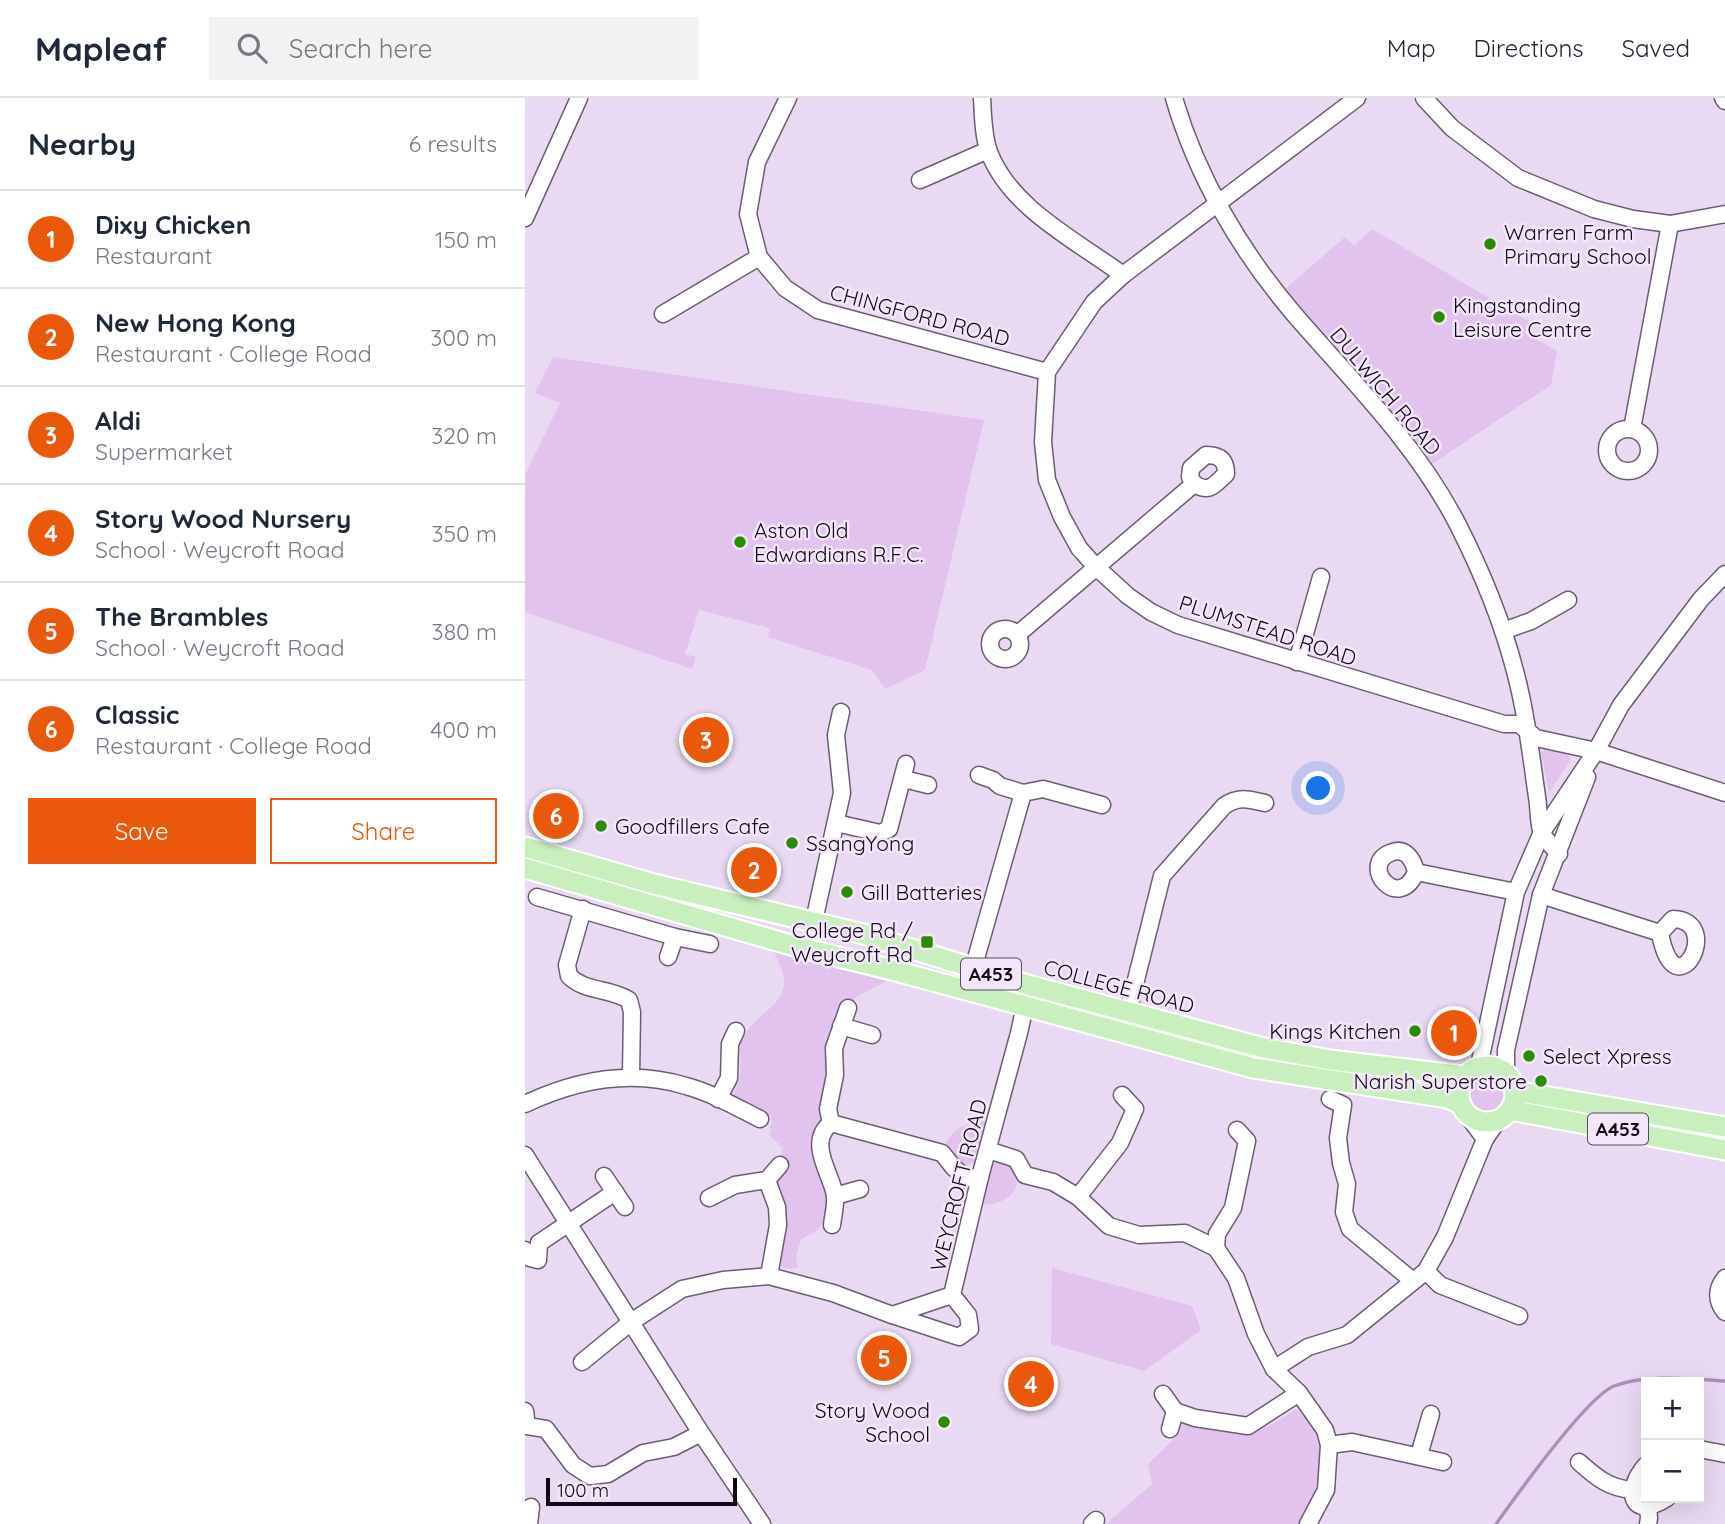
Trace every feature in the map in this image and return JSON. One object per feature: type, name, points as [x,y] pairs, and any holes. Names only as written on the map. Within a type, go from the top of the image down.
[{"type":"main road","name":"COLLEGE ROAD","points":[[525,847],[654,884],[863,934],[973,969],[1260,1047],[1331,1060],[1457,1075],[1462,1080]]},
{"type":"main road","name":"COLLEGE ROAD","points":[[525,868],[794,946],[1253,1068],[1448,1098],[1464,1109]]},
{"type":"main road","points":[[1479,1066],[1495,1066],[1506,1072],[1508,1107],[1483,1122],[1464,1109],[1462,1080],[1472,1069],[1479,1066]]},
{"type":"main road","name":"A453","points":[[1508,1107],[1725,1127]]},
{"type":"main road","name":"A453","points":[[1508,1107],[1725,1150]]},
{"type":"street","points":[[525,218],[579,98]]},
{"type":"street","name":"CHINGFORD ROAD","points":[[788,98],[757,162],[748,214],[759,257],[785,288],[818,310],[1047,372]]},
{"type":"street","points":[[982,98],[988,150],[1011,188],[1032,210],[1123,275]]},
{"type":"street","name":"DULWICH ROAD","points":[[1174,98],[1185,136],[1217,202],[1246,252],[1293,312],[1385,416],[1440,492],[1477,567],[1503,631],[1515,671],[1527,730],[1542,832]]},
{"type":"street","points":[[1047,372],[1094,302],[1123,275],[1357,98]]},
{"type":"street","points":[[1424,98],[1452,128],[1518,178],[1594,209],[1633,219],[1670,224],[1725,214]]},
{"type":"street","points":[[919,180],[988,150]]},
{"type":"street","points":[[1632,429],[1670,224]]},
{"type":"street","points":[[663,314],[759,257]]},
{"type":"street","name":"PLUMSTEAD ROAD","points":[[1047,372],[1043,442],[1047,480],[1062,517],[1079,548],[1095,567],[1151,612],[1178,625],[1297,663],[1504,724],[1520,724],[1535,738],[1596,751],[1725,793]]},
{"type":"street","points":[[1018,634],[1194,484]]},
{"type":"street","points":[[1479,1066],[1516,892],[1542,832],[1596,751],[1621,705],[1701,598],[1725,574]]},
{"type":"street","points":[[1297,663],[1321,577]]},
{"type":"street","points":[[1503,631],[1531,621],[1568,600]]},
{"type":"street","points":[[814,921],[842,793],[835,735],[841,712]]},
{"type":"street","points":[[1506,1072],[1506,1050],[1541,895],[1559,854],[1596,751]]},
{"type":"street","points":[[836,824],[880,833],[889,829],[905,772],[928,785]]},
{"type":"street","points":[[979,775],[1000,786],[1023,793],[1043,789],[1102,805]]},
{"type":"street","points":[[973,969],[1023,793]]},
{"type":"street","points":[[1128,1012],[1162,876],[1224,806],[1233,800],[1244,798],[1265,803]]},
{"type":"street","points":[[1542,832],[1559,854]]},
{"type":"street","points":[[1416,872],[1516,892]]},
{"type":"street","points":[[1541,895],[1660,933]]},
{"type":"street","points":[[537,898],[675,937],[710,944]]},
{"type":"street","points":[[583,909],[568,965],[569,976],[577,984],[621,995],[629,1000],[632,1012],[631,1076]]},
{"type":"street","points":[[669,957],[675,937]]},
{"type":"street","name":"WEYCROFT ROAD","points":[[892,1315],[959,1337],[970,1329],[968,1315],[952,1295],[979,1177],[1025,1006]]},
{"type":"street","points":[[831,1123],[828,1110],[835,1075],[834,1048],[848,1008]]},
{"type":"street","points":[[841,1026],[872,1035]]},
{"type":"street","points":[[718,1099],[729,1078],[730,1044],[736,1031]]},
{"type":"street","points":[[525,1104],[556,1090],[598,1079],[631,1076],[686,1086],[760,1119]]},
{"type":"street","points":[[1078,1197],[1144,1109],[1122,1095]]},
{"type":"street","points":[[1360,1104],[1336,1102],[1341,1163],[1347,1184],[1344,1212],[1350,1229],[1419,1276],[1519,1316]]},
{"type":"street","points":[[1274,1369],[1308,1347],[1347,1335],[1419,1276],[1445,1237],[1485,1139],[1508,1107]]},
{"type":"street","points":[[1464,1109],[1485,1139]]},
{"type":"street","points":[[831,1123],[942,1153],[954,1168],[967,1178],[979,1177]]},
{"type":"street","points":[[831,1123],[825,1128],[821,1155],[835,1196],[832,1225]]},
{"type":"street","points":[[1216,1248],[1217,1234],[1233,1208],[1242,1135],[1264,1137]]},
{"type":"street","points":[[988,1150],[1016,1159],[1025,1175],[1053,1182],[1078,1197],[1109,1226],[1139,1236],[1185,1233],[1216,1248],[1236,1278],[1256,1334],[1274,1369],[1299,1393],[1325,1430],[1329,1445],[1326,1490],[1308,1524]]},
{"type":"street","points":[[525,1155],[701,1433],[762,1524]]},
{"type":"street","points":[[709,1198],[734,1185],[767,1180],[780,1165]]},
{"type":"street","points":[[604,1176],[625,1207]]},
{"type":"street","points":[[767,1180],[777,1207],[778,1225],[769,1276]]},
{"type":"street","points":[[835,1196],[860,1189]]},
{"type":"street","points":[[530,1243],[569,1224],[615,1192]]},
{"type":"street","points":[[582,1362],[631,1322],[682,1289],[723,1280],[769,1276],[833,1293],[892,1315],[952,1295]]},
{"type":"street","points":[[1725,1278],[1718,1295],[1719,1303],[1725,1312]]},
{"type":"street","points":[[1163,1394],[1175,1411],[1195,1419],[1248,1426],[1299,1393]]},
{"type":"street","points":[[1170,1429],[1175,1411]]},
{"type":"street","points":[[1419,1455],[1431,1415]]},
{"type":"street","points":[[526,1422],[546,1429],[573,1465],[590,1476],[608,1474],[643,1453],[674,1447],[701,1433]]},
{"type":"street","points":[[1329,1445],[1352,1442],[1443,1462]]},
{"type":"street","points":[[1704,1450],[1725,1454]]},
{"type":"street","points":[[1579,1462],[1602,1482],[1616,1488],[1632,1490]]},
{"type":"street","points":[[1641,1471],[1632,1490],[1633,1500],[1638,1505],[1648,1507],[1656,1503]]},
{"type":"street","points":[[529,1524],[531,1507]]},
{"type":"street","points":[[1648,1507],[1648,1524]]},
{"type":"shaded area","points":[[1372,229],[1530,322],[1525,333],[1557,351],[1551,385],[1432,464],[1401,423],[1296,305],[1285,289],[1345,237],[1354,246]]},
{"type":"shaded area","name":"Aston Old Edwardians R.F.C.","points":[[553,357],[984,420],[925,670],[885,689],[872,670],[768,637],[770,628],[699,610],[685,654],[696,657],[692,669],[525,612],[525,475],[560,403],[535,393]]},
{"type":"shaded area","points":[[1546,748],[1567,754],[1571,759],[1549,793],[1541,752]]},
{"type":"shaded area","points":[[773,951],[887,981],[858,996],[842,1010],[817,1133],[828,1208],[824,1222],[815,1232],[801,1239],[796,1256],[798,1267],[791,1269],[782,1267],[779,1253],[778,1178],[783,1148],[769,1135],[772,1130],[769,1128],[772,1123],[771,1116],[734,1097],[740,1076],[740,1048],[743,1038],[782,993],[784,982]]},
{"type":"shaded area","points":[[1489,1075],[1503,1080],[1508,1094],[1503,1108],[1489,1113],[1475,1108],[1470,1094],[1475,1080]]},
{"type":"shaded area","points":[[987,1121],[977,1161],[959,1166],[945,1148],[947,1141],[961,1127]]},
{"type":"shaded area","points":[[1001,1161],[1008,1163],[1018,1178],[1014,1191],[1004,1200],[977,1204],[989,1166]]},
{"type":"shaded area","points":[[1052,1268],[1192,1306],[1201,1330],[1144,1371],[1051,1344]]},
{"type":"shaded area","points":[[1297,1409],[1315,1429],[1321,1452],[1318,1478],[1310,1503],[1299,1524],[1106,1524],[1152,1484],[1148,1464],[1176,1437],[1183,1421],[1246,1434],[1271,1425]]},
{"type":"waterway","points":[[1496,1524],[1570,1427],[1602,1394],[1614,1386],[1654,1379],[1725,1381]]},
{"type":"place","name":"Warren Farm Primary School","points":[[1490,244]]},
{"type":"place","name":"Kingstanding Leisure Centre","points":[[1439,317]]},
{"type":"place","name":"Aston Old Edwardians R.F.C.","points":[[740,542]]},
{"type":"place","name":"Aldi","points":[[706,740]]},
{"type":"place","name":"Classic","points":[[556,816]]},
{"type":"place","name":"Goodfillers Cafe","points":[[601,826]]},
{"type":"place","name":"SsangYong","points":[[792,843]]},
{"type":"place","name":"New Hong Kong","points":[[754,870]]},
{"type":"place","name":"Gill Batteries","points":[[847,892]]},
{"type":"place","name":"College Rd / Weycroft Rd","points":[[927,942]]},
{"type":"place","name":"Kings Kitchen","points":[[1415,1031]]},
{"type":"place","name":"Dixy Chicken","points":[[1454,1033]]},
{"type":"place","name":"Select Xpress","points":[[1529,1056]]},
{"type":"place","name":"Narish Superstore","points":[[1541,1081]]},
{"type":"place","name":"The Brambles","points":[[884,1358]]},
{"type":"place","name":"Story Wood Nursery","points":[[1031,1384]]},
{"type":"place","name":"Story Wood School","points":[[944,1422]]}]
